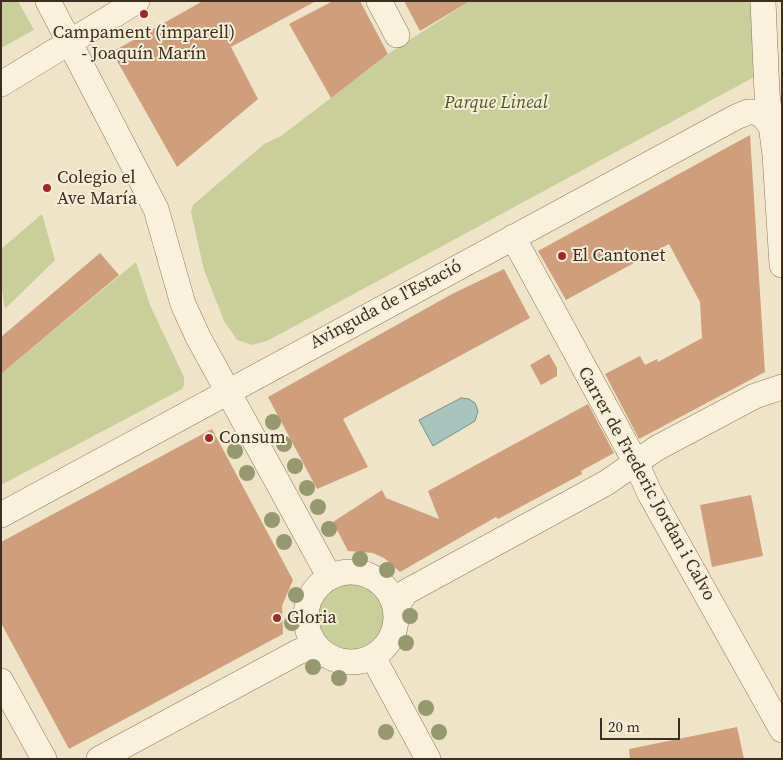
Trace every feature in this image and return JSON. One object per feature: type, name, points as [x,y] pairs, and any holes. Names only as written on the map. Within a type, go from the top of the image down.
[{"type":"street","points":[[48,1],[156,209],[179,289],[198,337],[328,576]]},
{"type":"street","points":[[1,84],[137,1]]},
{"type":"street","points":[[379,1],[397,35]]},
{"type":"street","points":[[763,1],[770,125],[775,155],[782,265]]},
{"type":"street","name":"Avinguda de l'Estació","points":[[1,515],[736,116],[748,112],[756,112],[764,117],[770,125]]},
{"type":"street","name":"Carrer de Frederic Jordan i Calvo","points":[[513,237],[636,463],[650,494],[782,730]]},
{"type":"street","points":[[99,759],[300,651],[314,649],[348,663],[373,657],[391,639],[395,628],[398,604],[406,592],[606,483],[657,448],[755,396],[782,387]]},
{"type":"street","points":[[325,655],[315,646],[305,622],[309,597],[328,576],[355,572],[374,578],[389,591],[396,615]]},
{"type":"street","points":[[373,657],[428,759]]},
{"type":"street","points":[[1,681],[44,759]]},
{"type":"green space","points":[[1,1],[18,1],[34,30],[1,48]]},
{"type":"green space","name":"Parque Lineal","points":[[470,1],[757,1],[758,75],[267,341],[252,345],[237,340],[224,321],[204,270],[191,212],[193,205],[264,144],[281,136],[391,52]]},
{"type":"green space","points":[[42,214],[55,260],[5,309],[1,284],[1,249]]},
{"type":"green space","points":[[136,262],[150,305],[184,377],[182,389],[1,485],[1,374]]},
{"type":"green space","points":[[358,581],[377,591],[385,603],[387,617],[385,631],[377,643],[365,651],[344,653],[325,643],[317,631],[315,610],[325,591],[337,583]]},
{"type":"water","points":[[461,398],[469,399],[475,403],[478,411],[475,421],[433,446],[419,420]]},
{"type":"building","points":[[203,1],[316,1],[231,47],[258,99],[177,167],[112,52]]},
{"type":"building","points":[[333,1],[360,1],[388,54],[331,98],[289,24]]},
{"type":"building","points":[[404,1],[470,1],[420,31]]},
{"type":"building","points":[[750,135],[765,372],[639,439],[605,374],[640,356],[645,365],[657,359],[658,362],[702,338],[700,302],[669,244],[566,300],[538,251]]},
{"type":"building","points":[[100,253],[119,275],[1,374],[1,337]]},
{"type":"building","points":[[504,269],[530,318],[343,419],[368,467],[317,489],[268,397],[452,294]]},
{"type":"building","points":[[549,354],[557,368],[557,376],[541,385],[530,365]]},
{"type":"building","points":[[588,404],[614,453],[581,471],[582,474],[498,519],[496,517],[400,572],[384,558],[373,553],[348,551],[333,522],[382,490],[386,498],[439,519],[428,491]]},
{"type":"building","points":[[212,429],[293,580],[282,606],[283,634],[69,749],[1,623],[1,542]]},
{"type":"building","points":[[751,495],[763,556],[712,567],[700,505]]},
{"type":"building","points":[[737,727],[744,759],[630,759],[629,749]]},
{"type":"place","name":"Campament (imparell) - Joaquín Marín","points":[[144,14]]},
{"type":"place","name":"Colegio el Ave María","points":[[47,188]]},
{"type":"place","name":"El Cantonet","points":[[562,256]]},
{"type":"place","name":"Consum","points":[[209,438]]},
{"type":"place","name":"Gloria","points":[[277,618]]}]
